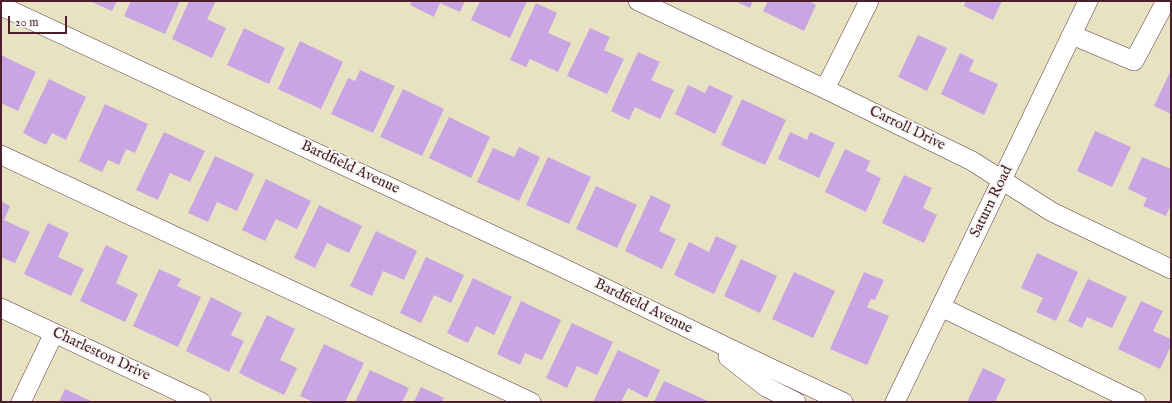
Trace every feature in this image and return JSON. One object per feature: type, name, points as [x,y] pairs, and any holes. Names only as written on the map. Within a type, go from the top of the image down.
[{"type":"street","name":"Carroll Drive","points":[[638,1],[972,160],[1052,212],[1171,269]]},
{"type":"street","points":[[825,89],[869,1]]},
{"type":"street","name":"Saturn Road","points":[[895,402],[1088,1]]},
{"type":"street","points":[[1072,36],[1134,61],[1166,1]]},
{"type":"street","name":"Bardfield Avenue","points":[[1,6],[548,260],[698,334],[843,402]]},
{"type":"street","points":[[1,155],[530,402]]},
{"type":"street","points":[[941,307],[1136,402]]},
{"type":"street","name":"Charleston Drive","points":[[1,308],[201,402]]},
{"type":"street","points":[[21,402],[54,333]]},
{"type":"street","name":"Bardfield Avenue","points":[[698,334],[766,387],[796,402]]},
{"type":"building","points":[[90,1],[117,1],[112,11]]},
{"type":"building","points":[[131,1],[180,1],[165,34],[124,16]]},
{"type":"building","points":[[189,1],[216,1],[207,19],[226,28],[212,58],[172,39]]},
{"type":"building","points":[[412,1],[465,1],[460,12],[440,3],[434,17],[410,5]]},
{"type":"building","points":[[480,1],[527,1],[510,38],[471,20]]},
{"type":"building","points":[[735,1],[753,1],[750,8]]},
{"type":"building","points":[[768,1],[809,1],[816,5],[804,31],[763,11]]},
{"type":"building","points":[[966,1],[1002,1],[993,20],[964,6]]},
{"type":"building","points":[[536,3],[557,13],[548,33],[571,43],[558,72],[530,59],[526,67],[510,60]]},
{"type":"building","points":[[244,28],[285,48],[269,84],[227,65]]},
{"type":"building","points":[[590,28],[610,37],[604,50],[624,59],[607,94],[567,76]]},
{"type":"building","points":[[918,35],[947,48],[927,91],[898,77]]},
{"type":"building","points":[[300,41],[343,62],[321,109],[278,89]]},
{"type":"building","points":[[638,52],[660,62],[651,80],[674,90],[660,119],[635,107],[629,120],[611,111]]},
{"type":"building","points":[[960,53],[974,60],[969,71],[998,84],[984,115],[941,94]]},
{"type":"building","points":[[1,55],[36,72],[18,111],[1,103]]},
{"type":"building","points":[[360,70],[395,86],[373,133],[331,114],[348,78],[355,81]]},
{"type":"building","points":[[1171,70],[1171,114],[1154,106]]},
{"type":"building","points":[[49,79],[86,97],[66,140],[52,133],[46,145],[23,133]]},
{"type":"building","points":[[688,85],[705,93],[709,85],[733,96],[715,134],[675,114]]},
{"type":"building","points":[[403,89],[444,109],[422,156],[380,137]]},
{"type":"building","points":[[742,99],[786,120],[765,165],[721,145]]},
{"type":"building","points":[[105,104],[148,124],[135,153],[126,149],[119,165],[108,160],[102,172],[79,161]]},
{"type":"building","points":[[449,117],[490,137],[471,178],[429,158]]},
{"type":"building","points":[[1095,131],[1131,147],[1112,187],[1077,171]]},
{"type":"building","points":[[164,132],[205,151],[190,182],[170,173],[158,200],[136,190]]},
{"type":"building","points":[[790,132],[807,140],[810,132],[835,143],[819,178],[778,159]]},
{"type":"building","points":[[519,147],[540,157],[519,201],[477,182],[493,148],[514,157]]},
{"type":"building","points":[[845,149],[870,161],[866,171],[881,178],[866,212],[825,192]]},
{"type":"building","points":[[215,156],[254,174],[237,211],[217,202],[208,222],[188,213]]},
{"type":"building","points":[[548,157],[591,177],[569,224],[526,205]]},
{"type":"building","points":[[1142,157],[1171,169],[1171,204],[1166,216],[1143,206],[1147,198],[1128,189]]},
{"type":"building","points":[[904,175],[932,188],[923,208],[937,215],[924,243],[882,223]]},
{"type":"building","points":[[266,179],[311,201],[297,229],[276,219],[265,241],[242,230]]},
{"type":"building","points":[[596,186],[637,205],[617,248],[576,229]]},
{"type":"building","points":[[651,195],[671,205],[659,231],[676,239],[662,269],[625,251]]},
{"type":"building","points":[[1,201],[10,206],[4,220],[30,232],[15,263],[1,257]]},
{"type":"building","points":[[319,205],[362,226],[349,253],[327,243],[315,268],[294,258]]},
{"type":"building","points":[[48,223],[69,233],[58,257],[84,269],[71,296],[24,274]]},
{"type":"building","points":[[376,231],[417,251],[404,280],[383,271],[372,296],[350,286]]},
{"type":"building","points":[[716,236],[737,246],[714,294],[674,275],[689,242],[709,252]]},
{"type":"building","points":[[106,245],[128,256],[116,283],[138,294],[125,322],[80,301]]},
{"type":"building","points":[[1037,253],[1078,272],[1056,321],[1036,312],[1043,298],[1021,288]]},
{"type":"building","points":[[426,257],[464,275],[451,303],[434,295],[421,323],[400,313]]},
{"type":"building","points":[[741,259],[777,276],[760,313],[724,296]]},
{"type":"building","points":[[159,269],[181,279],[177,286],[201,297],[178,347],[133,326]]},
{"type":"building","points":[[794,272],[835,291],[813,338],[772,319]]},
{"type":"building","points":[[864,272],[884,280],[875,300],[871,299],[867,307],[889,316],[867,365],[830,349]]},
{"type":"building","points":[[473,278],[512,297],[494,335],[476,326],[468,343],[447,333]]},
{"type":"building","points":[[1088,279],[1127,297],[1112,328],[1087,317],[1082,328],[1068,321]]},
{"type":"building","points":[[211,297],[242,313],[231,335],[244,341],[229,372],[186,351]]},
{"type":"building","points":[[521,301],[561,320],[542,360],[525,353],[520,365],[497,354]]},
{"type":"building","points":[[1141,301],[1163,311],[1153,331],[1171,339],[1171,346],[1160,369],[1118,349]]},
{"type":"building","points":[[267,315],[295,329],[280,360],[297,368],[284,395],[239,373]]},
{"type":"building","points":[[572,323],[613,342],[597,375],[577,366],[567,388],[546,378]]},
{"type":"building","points":[[324,344],[364,363],[345,402],[313,402],[300,396]]},
{"type":"building","points":[[618,350],[660,370],[647,398],[628,388],[621,402],[593,402]]},
{"type":"building","points":[[983,368],[1006,379],[995,402],[967,402]]},
{"type":"building","points":[[370,370],[409,388],[402,402],[355,402]]},
{"type":"building","points":[[664,381],[710,402],[654,402]]},
{"type":"building","points":[[421,387],[444,398],[442,402],[414,402]]},
{"type":"building","points":[[65,389],[93,402],[59,402]]}]
